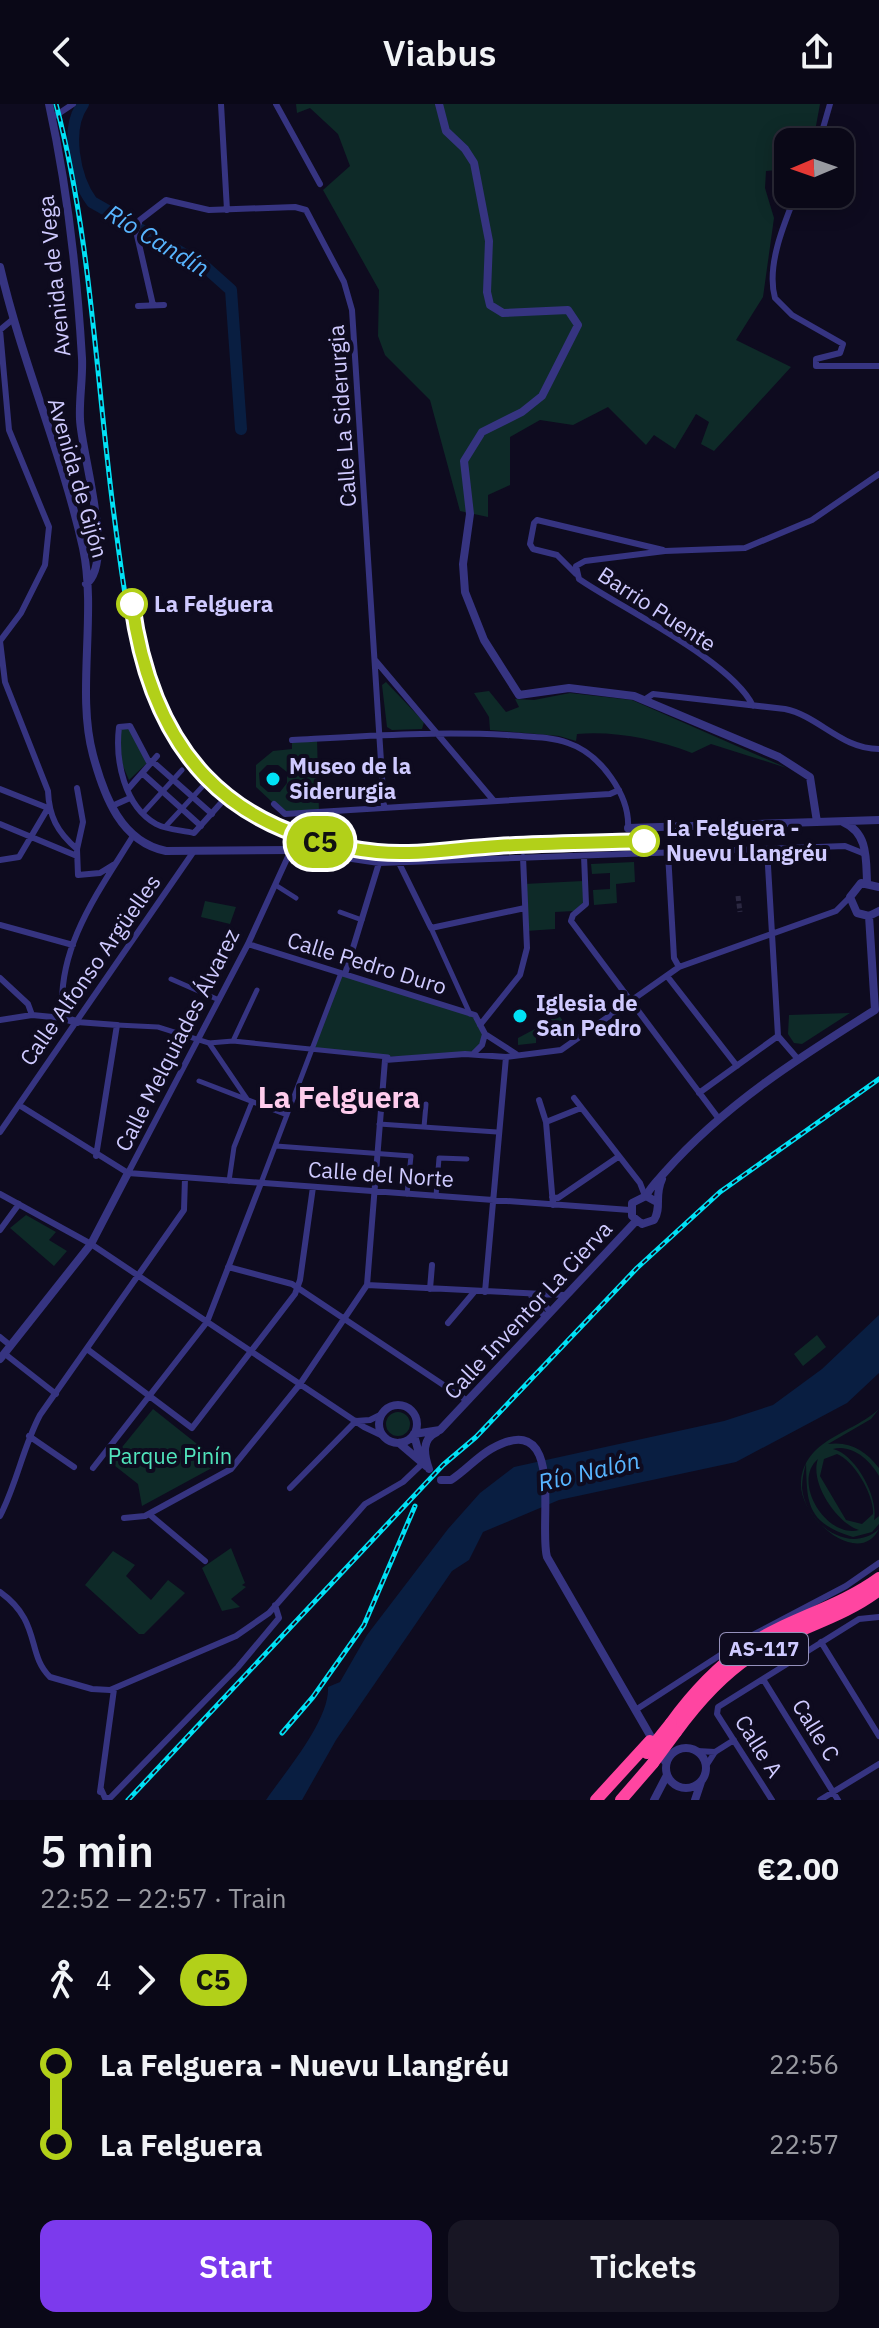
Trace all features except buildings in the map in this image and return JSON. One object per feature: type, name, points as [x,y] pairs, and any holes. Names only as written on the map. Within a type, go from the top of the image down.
[{"type":"highway","name":"AS-117","points":[[621,1800],[717,1677],[747,1646],[875,1587]]},
{"type":"highway","name":"AS-117","points":[[607,1800],[656,1759]]},
{"type":"highway","points":[[596,1800],[656,1759]]},
{"type":"highway","points":[[632,1800],[656,1759]]},
{"type":"street","name":"Avenida de Vega","points":[[49,104],[61,167],[77,309],[82,358],[80,419],[97,539],[95,573],[86,584]]},
{"type":"street","points":[[52,118],[73,104]]},
{"type":"street","points":[[221,104],[227,210]]},
{"type":"street","points":[[276,104],[320,184]]},
{"type":"street","points":[[439,104],[446,131],[474,163],[489,241],[487,292],[490,305],[503,313],[568,310],[578,325],[542,396],[522,412],[482,432],[467,453],[464,468],[470,514],[463,567],[467,600],[484,640],[502,664],[516,693],[536,695],[569,688],[622,693],[793,765],[810,777],[817,822]]},
{"type":"street","points":[[823,128],[830,104]]},
{"type":"street","name":"Calle La Siderurgia","points":[[153,305],[137,227],[166,200],[209,210],[295,207],[306,210],[344,282],[352,310],[359,383],[384,808]]},
{"type":"street","points":[[791,208],[779,242],[775,298],[792,315],[843,344],[840,353],[816,359],[816,366],[879,366]]},
{"type":"street","name":"Avenida de Gijón","points":[[0,267],[12,320],[84,550],[89,739],[112,806],[122,826],[133,836]]},
{"type":"street","points":[[138,306],[164,305]]},
{"type":"street","points":[[12,320],[0,330],[9,430],[49,527],[45,565],[21,613],[0,641],[3,684],[48,791],[48,808],[56,827],[77,852]]},
{"type":"street","name":"Barrio Puente","points":[[576,574],[576,566],[585,561],[665,551],[745,548],[812,520],[879,474]]},
{"type":"street","name":"Barrio Puente","points":[[665,551],[537,520],[530,544],[533,549],[557,555],[583,582],[667,631],[734,683],[753,706]]},
{"type":"street","points":[[375,659],[494,801]]},
{"type":"street","points":[[644,700],[653,694],[795,711],[850,744],[879,749]]},
{"type":"street","points":[[212,814],[153,761],[130,726],[119,727],[116,753],[130,798],[143,813],[165,827],[194,833],[212,814],[221,803]]},
{"type":"street","points":[[292,740],[436,731],[565,741],[592,759],[619,790],[629,806],[633,828],[879,820]]},
{"type":"street","points":[[129,788],[153,761]]},
{"type":"street","points":[[143,813],[182,770]]},
{"type":"street","points":[[142,773],[201,826]]},
{"type":"street","points":[[165,827],[202,787]]},
{"type":"street","points":[[77,788],[83,822],[77,852],[79,876],[100,873],[116,864]]},
{"type":"street","points":[[0,789],[48,808]]},
{"type":"street","points":[[274,804],[285,814],[610,794],[619,790]]},
{"type":"street","points":[[112,806],[130,798]]},
{"type":"street","points":[[2,859],[19,857],[48,808]]},
{"type":"street","points":[[857,831],[863,820]]},
{"type":"street","points":[[842,822],[857,831],[865,854],[867,882]]},
{"type":"street","points":[[0,824],[77,852]]},
{"type":"street","points":[[63,1018],[62,982],[86,907],[133,836],[150,847],[177,852],[291,850],[379,863],[845,846],[865,854]]},
{"type":"street","points":[[767,849],[778,1036],[797,1058]]},
{"type":"street","name":"Calle Melquiades Álvarez","points":[[5,1353],[91,1244],[248,944],[291,850]]},
{"type":"street","name":"Calle Alfonso Argüelles","points":[[0,1132],[194,851]]},
{"type":"street","name":"Calle Alfonso Argüelles","points":[[177,852],[183,867]]},
{"type":"street","points":[[668,853],[674,958],[679,967]]},
{"type":"street","points":[[584,856],[586,904],[573,915],[573,924],[719,1119]]},
{"type":"street","points":[[480,1025],[520,975],[527,948],[523,857]]},
{"type":"street","points":[[398,861],[473,1015],[485,1034],[517,1055]]},
{"type":"street","points":[[93,1468],[207,1322],[343,974],[379,863]]},
{"type":"street","points":[[836,911],[854,888],[867,882],[879,887]]},
{"type":"street","points":[[277,886],[296,898]]},
{"type":"street","points":[[850,897],[857,913]]},
{"type":"street","points":[[431,928],[525,908]]},
{"type":"street","points":[[0,1020],[32,1015],[77,1022],[158,1027],[209,1043],[233,1041],[389,1057],[473,1054],[506,1057],[561,1050],[632,1003],[679,967],[836,911],[869,916],[879,911]]},
{"type":"street","points":[[340,912],[362,920]]},
{"type":"street","points":[[574,1098],[640,1183],[646,1196],[655,1201],[658,1208],[654,1220],[642,1224],[636,1221],[630,1210],[637,1198],[646,1196],[688,1144],[797,1058],[877,1008],[869,916]]},
{"type":"street","points":[[0,925],[73,945]]},
{"type":"street","name":"Calle Pedro Duro","points":[[248,944],[473,1015]]},
{"type":"street","points":[[667,976],[737,1066]]},
{"type":"street","points":[[0,978],[28,1004],[32,1015]]},
{"type":"street","points":[[171,979],[219,1000]]},
{"type":"street","points":[[233,1041],[257,990]]},
{"type":"street","points":[[96,1156],[117,1025]]},
{"type":"street","points":[[473,1054],[482,1045],[485,1034]]},
{"type":"street","points":[[699,1093],[778,1036]]},
{"type":"street","points":[[209,1043],[250,1101]]},
{"type":"street","points":[[124,1518],[149,1514],[231,1469],[300,1384],[367,1285],[384,1064],[389,1057]]},
{"type":"street","points":[[485,1292],[506,1057]]},
{"type":"street","points":[[199,1081],[287,1115]]},
{"type":"street","points":[[539,1100],[546,1122],[553,1205]]},
{"type":"street","points":[[229,1181],[234,1147],[250,1101]]},
{"type":"street","points":[[424,1127],[426,1104]]},
{"type":"street","points":[[19,1105],[96,1156],[128,1173]]},
{"type":"street","points":[[546,1122],[581,1108]]},
{"type":"street","points":[[379,1124],[497,1132]]},
{"type":"street","points":[[276,1146],[411,1156],[407,1194]]},
{"type":"street","points":[[552,1197],[561,1196],[618,1157]]},
{"type":"street","points":[[436,1196],[439,1158],[467,1159]]},
{"type":"street","points":[[655,1201],[666,1171]]},
{"type":"street","name":"Calle del Norte","points":[[128,1173],[630,1210]]},
{"type":"street","points":[[0,1516],[21,1468],[29,1436],[184,1210],[185,1178]]},
{"type":"street","points":[[640,1183],[654,1184]]},
{"type":"street","points":[[87,1349],[192,1428],[297,1288],[313,1187]]},
{"type":"street","points":[[0,1194],[91,1244],[356,1421],[399,1443],[426,1466]]},
{"type":"street","points":[[561,1196],[564,1206]]},
{"type":"street","points":[[0,1230],[19,1204]]},
{"type":"street","name":"Calle Inventor La Cierva","points":[[414,1434],[443,1427],[548,1311],[636,1221]]},
{"type":"street","points":[[430,1289],[432,1265]]},
{"type":"street","points":[[228,1267],[297,1288],[466,1400]]},
{"type":"street","points":[[367,1285],[564,1295]]},
{"type":"street","points":[[448,1323],[475,1291]]},
{"type":"street","points":[[540,1295],[548,1311]]},
{"type":"street","points":[[540,1295],[548,1311]]},
{"type":"street","points":[[0,1337],[5,1353],[56,1394]]},
{"type":"street","points":[[290,1488],[356,1421],[370,1420],[398,1405],[409,1409],[416,1418],[414,1434],[426,1466]]},
{"type":"street","points":[[382,1414],[380,1425],[383,1436]]},
{"type":"street","name":"Calle Inventor La Cierva","points":[[416,1418],[436,1428],[443,1427]]},
{"type":"street","points":[[426,1466],[425,1445],[431,1435],[443,1427]]},
{"type":"street","points":[[399,1443],[414,1434]]},
{"type":"street","points":[[29,1436],[74,1467]]},
{"type":"street","points":[[441,1480],[451,1480],[493,1448],[507,1443],[526,1444],[539,1452],[547,1476],[542,1529],[547,1557],[637,1709],[656,1759],[693,1800],[715,1752],[734,1740]]},
{"type":"street","points":[[0,1592],[28,1621],[42,1665],[50,1677],[92,1689],[114,1689],[212,1649],[256,1624],[365,1504],[426,1466]]},
{"type":"street","points":[[149,1514],[205,1561]]},
{"type":"street","points":[[637,1709],[745,1639],[846,1586],[879,1563]]},
{"type":"street","points":[[114,1689],[100,1791],[105,1798],[110,1798],[238,1667],[279,1618],[275,1605]]},
{"type":"street","name":"Calle A","points":[[772,1800],[717,1714],[718,1707],[859,1619],[879,1617]]},
{"type":"street","points":[[821,1642],[879,1736]]},
{"type":"street","name":"Calle C","points":[[763,1679],[838,1800]]},
{"type":"street","points":[[656,1759],[674,1731]]},
{"type":"street","points":[[674,1731],[697,1751],[706,1766]]},
{"type":"street","points":[[674,1731],[656,1759],[657,1796],[692,1787],[701,1781]]},
{"type":"street","points":[[697,1751],[715,1752]]},
{"type":"street","points":[[820,1800],[879,1764]]},
{"type":"green space","points":[[296,104],[820,104],[816,128],[774,128],[774,170],[766,171],[765,188],[774,218],[763,297],[736,340],[791,367],[714,451],[701,444],[709,422],[696,414],[675,449],[654,435],[646,445],[608,407],[573,425],[540,420],[510,437],[510,485],[488,495],[488,517],[460,511],[430,400],[385,355],[378,336],[379,290],[323,190],[350,166],[338,134],[310,108],[297,113]]},
{"type":"green space","points":[[386,682],[424,722],[422,729],[392,730],[387,727],[382,685]]},
{"type":"green space","points":[[489,691],[506,712],[519,707],[515,699],[534,700],[570,693],[632,700],[787,768],[711,744],[692,753],[621,735],[577,734],[576,741],[559,736],[490,730],[489,717],[474,693]]},
{"type":"green space","points":[[129,728],[147,763],[129,780],[117,752],[120,729]]},
{"type":"green space","name":"Museo de la Siderurgia","points":[[317,739],[319,812],[285,814],[256,787],[256,765],[273,751],[292,749],[292,740]],"holes":[[[267,765],[278,765],[287,772],[287,783],[280,792],[268,792],[260,785],[259,773]]]},
{"type":"green space","points":[[634,862],[635,882],[616,884],[617,903],[594,905],[593,890],[610,889],[610,873],[592,874],[591,864]]},
{"type":"green space","points":[[583,881],[584,902],[574,911],[555,912],[555,929],[526,931],[524,884]]},
{"type":"green space","points":[[205,901],[236,907],[230,924],[201,917]]},
{"type":"green space","points":[[341,973],[475,1015],[485,1034],[482,1045],[473,1054],[383,1057],[312,1049]]},
{"type":"green space","points":[[543,994],[569,1029],[536,1038],[536,1043],[518,1045],[518,1038],[550,1021],[537,997]]},
{"type":"green space","points":[[850,1013],[802,1044],[794,1043],[788,1034],[789,1015]]},
{"type":"green space","points":[[26,1215],[56,1232],[49,1240],[67,1251],[54,1266],[10,1228]]},
{"type":"green space","points":[[817,1335],[826,1347],[803,1366],[794,1354]]},
{"type":"green space","name":"Parque Pinín","points":[[153,1409],[221,1463],[142,1506],[138,1484],[110,1462]]},
{"type":"green space","points":[[879,1409],[871,1419],[828,1444],[856,1448],[879,1468],[879,1476],[871,1464],[854,1451],[833,1449],[849,1459],[864,1478],[873,1500],[874,1520],[879,1516],[879,1524],[872,1532],[853,1537],[826,1525],[812,1509],[806,1464],[820,1447]],"holes":[[[837,1454],[856,1471],[871,1498],[873,1514],[862,1524],[846,1520],[820,1476],[824,1459]],[[818,1459],[818,1479],[827,1501],[842,1520],[859,1530],[835,1526],[816,1506],[809,1481],[811,1469]]]},
{"type":"green space","points":[[398,1412],[407,1415],[410,1424],[407,1433],[398,1436],[389,1433],[386,1424],[389,1415]]},
{"type":"green space","points":[[820,1524],[830,1532],[855,1539],[879,1529],[870,1540],[858,1543],[831,1534]]},
{"type":"green space","points":[[231,1548],[245,1583],[242,1585],[246,1587],[231,1599],[240,1607],[222,1611],[202,1568]]},
{"type":"green space","points":[[113,1551],[135,1565],[126,1576],[151,1600],[168,1580],[185,1593],[144,1634],[139,1634],[85,1585]]},
{"type":"water","name":"Río Nalón","points":[[879,1315],[879,1373],[847,1403],[736,1462],[559,1500],[483,1532],[469,1560],[452,1571],[336,1740],[302,1800],[266,1800],[314,1730],[327,1700],[328,1687],[340,1682],[367,1635],[448,1529],[480,1493],[514,1467],[724,1421],[773,1405],[822,1369]]},
{"type":"waterway","name":"Río Candín","points":[[83,104],[74,126],[74,153],[80,180],[92,202],[203,265],[231,290],[241,429]]},
{"type":"tunnel","points":[[738,896],[740,912]]},
{"type":"railway","points":[[56,104],[68,154],[85,257],[126,599],[145,681],[167,733]]},
{"type":"railway","points":[[128,1800],[443,1465],[476,1437],[637,1268],[720,1192],[879,1079]]},
{"type":"railway","points":[[282,1733],[313,1697],[364,1625],[415,1506]]},
{"type":"train","name":"C5","points":[[132,604],[144,663],[154,692],[183,749],[209,782],[226,797],[285,832],[330,845],[380,852],[644,841]]},
{"type":"place","name":"La Felguera","points":[[132,604]]},
{"type":"place","name":"Museo de la Siderurgia","points":[[273,779]]},
{"type":"place","name":"La Felguera - Nuevu Llangréu","points":[[644,841]]},
{"type":"place","name":"Iglesia de San Pedro","points":[[520,1016]]},
{"type":"district","name":"La Felguera","points":[[339,1098]]}]
